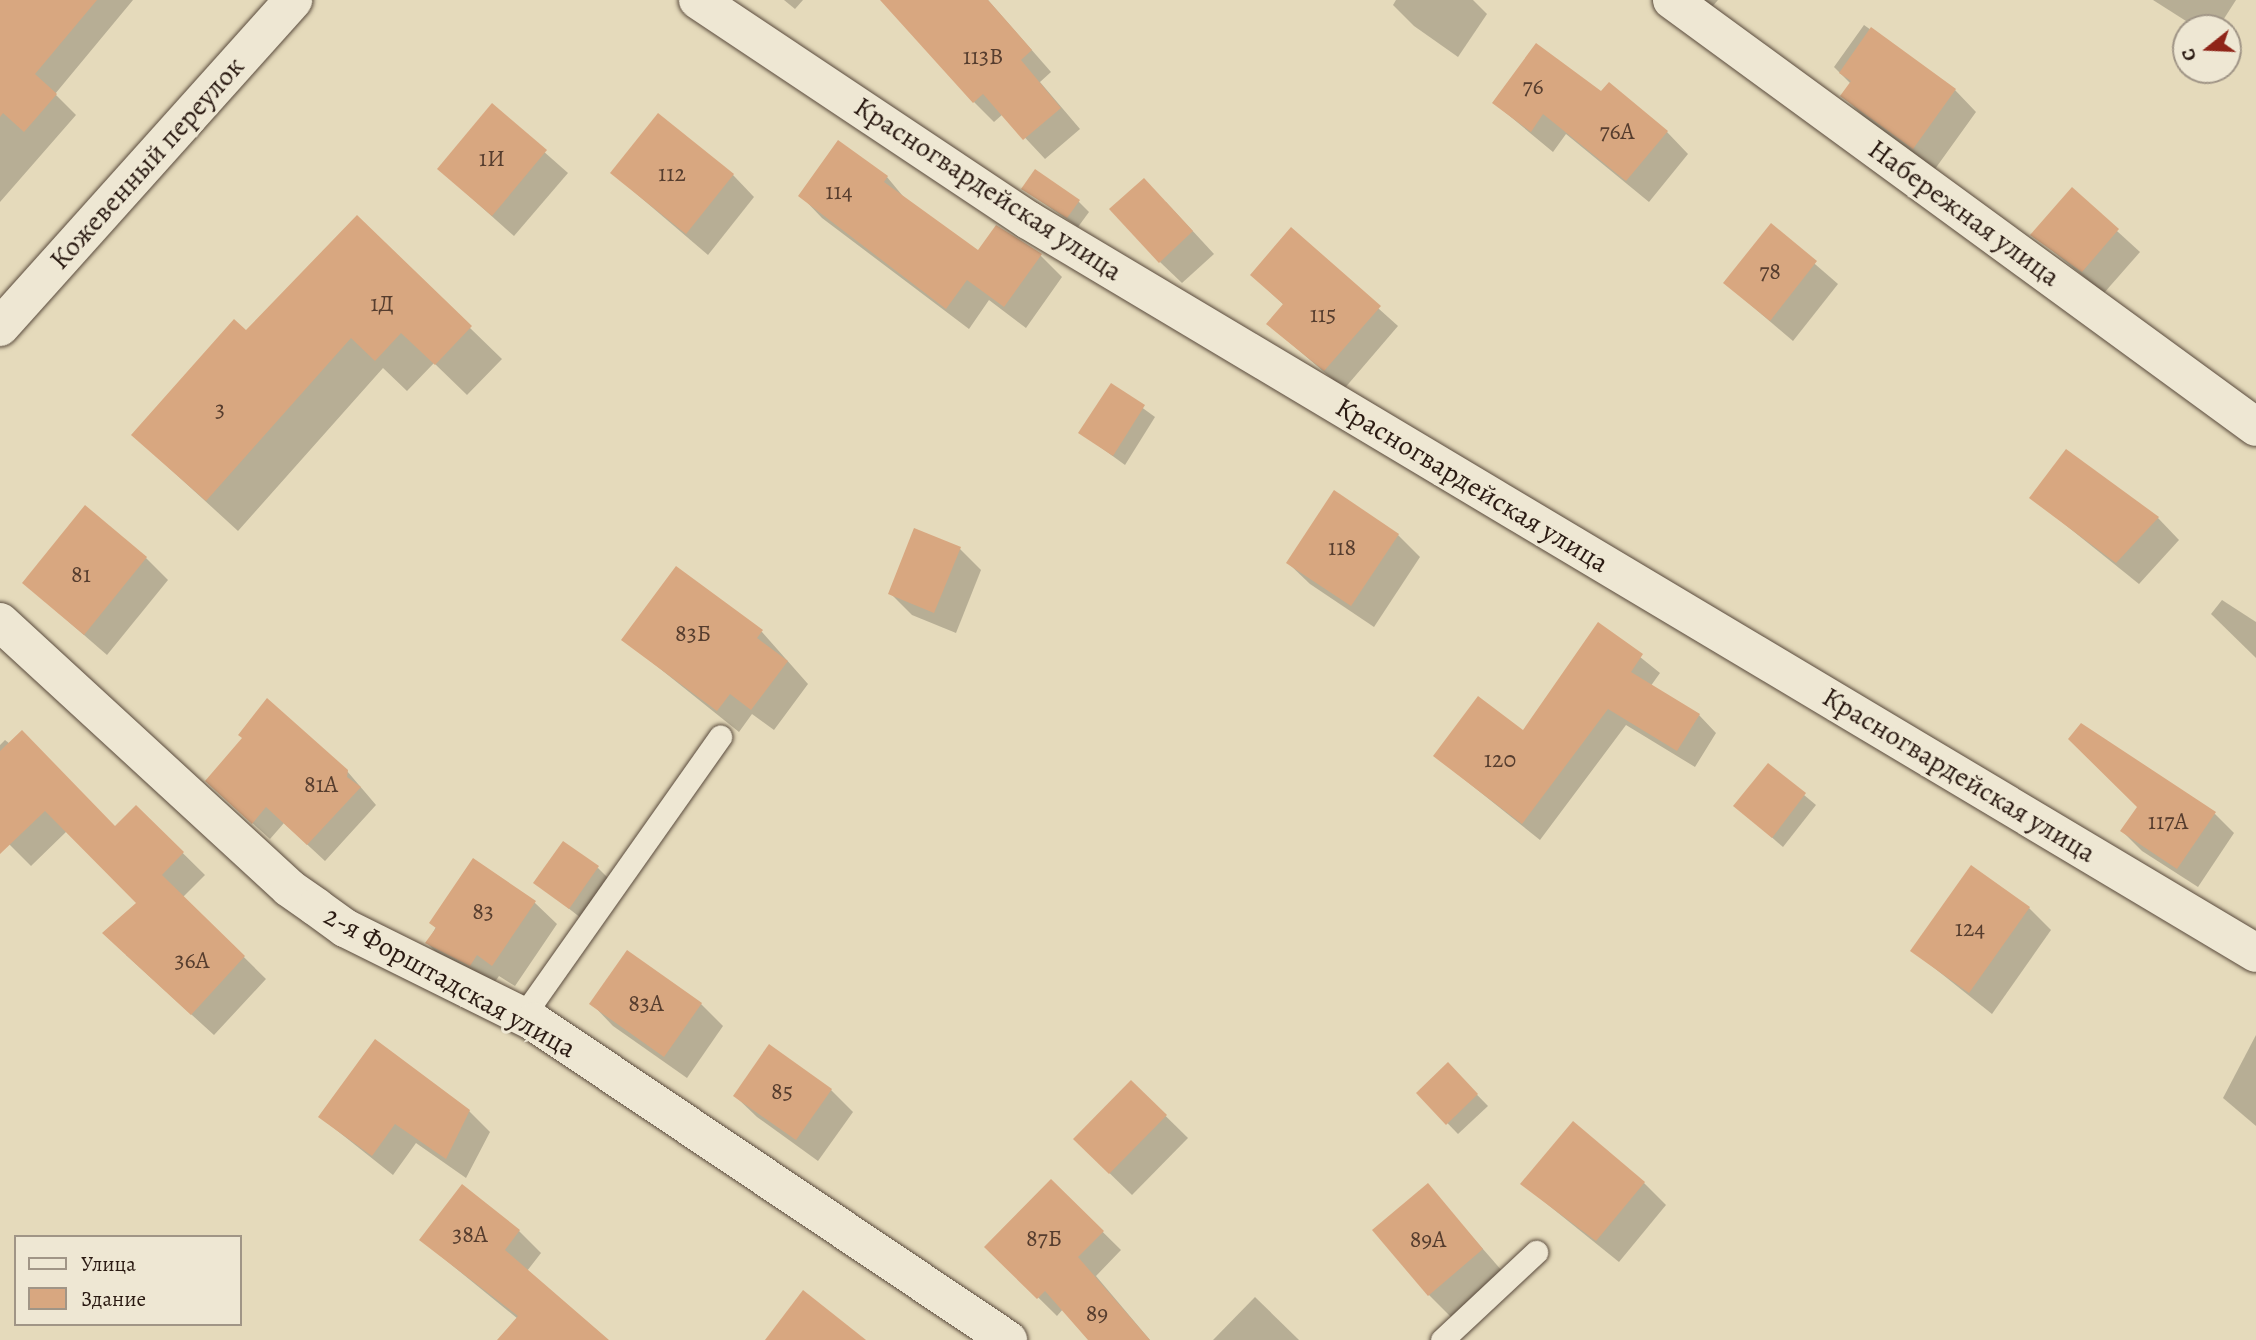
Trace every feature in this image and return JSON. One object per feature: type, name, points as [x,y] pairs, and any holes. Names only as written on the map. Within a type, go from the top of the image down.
[{"type":"street","name":"Кожевенный переулок","points":[[0,327],[293,0]]},
{"type":"street","name":"Красногвардейская улица","points":[[698,0],[1028,220],[2256,953]]},
{"type":"street","name":"Набережная улица","points":[[1672,0],[2256,427]]},
{"type":"street","name":"2-я Форштадская улица","points":[[0,622],[289,888],[345,928],[523,1016],[1008,1340]]},
{"type":"lane","points":[[523,1016],[720,737]]},
{"type":"lane","points":[[1442,1340],[1536,1252]]},
{"type":"building","points":[[0,0],[97,0],[35,74],[57,94],[24,132],[3,113],[0,117]]},
{"type":"building","points":[[880,0],[988,0],[1032,50],[1021,60],[1061,108],[1023,140],[983,94],[973,103]]},
{"type":"building","points":[[1871,27],[1956,89],[1913,149],[1840,96],[1851,81],[1839,73]]},
{"type":"building","points":[[1536,43],[1601,91],[1609,82],[1668,131],[1626,181],[1543,114],[1531,132],[1492,103]]},
{"type":"building","points":[[492,103],[547,150],[492,216],[437,169]]},
{"type":"building","points":[[658,113],[734,174],[686,234],[610,173]]},
{"type":"building","points":[[838,140],[888,176],[884,182],[978,250],[996,225],[1042,254],[1004,307],[967,280],[946,309],[798,196]]},
{"type":"building","points":[[1035,169],[1080,200],[1067,218],[1021,189]]},
{"type":"building","points":[[1144,178],[1193,231],[1159,263],[1109,209]]},
{"type":"building","points":[[2072,187],[2119,229],[2082,272],[2030,235]]},
{"type":"building","points":[[357,215],[472,326],[435,365],[401,333],[375,361],[351,338],[206,501],[131,435],[234,319],[246,330]]},
{"type":"building","points":[[1771,223],[1817,261],[1770,321],[1723,283]]},
{"type":"building","points":[[1291,227],[1381,306],[1324,371],[1266,324],[1283,304],[1250,275]]},
{"type":"building","points":[[1111,383],[1145,405],[1113,456],[1078,433]]},
{"type":"building","points":[[2066,449],[2159,517],[2116,563],[2029,498]]},
{"type":"building","points":[[1334,490],[1399,534],[1351,606],[1286,563]]},
{"type":"building","points":[[85,505],[147,557],[84,635],[22,583]]},
{"type":"building","points":[[914,528],[961,547],[934,613],[888,594]]},
{"type":"building","points":[[676,566],[763,630],[757,638],[788,661],[751,710],[730,694],[717,711],[621,640]]},
{"type":"building","points":[[1598,622],[1643,654],[1631,672],[1700,714],[1677,751],[1608,709],[1522,824],[1433,756],[1478,696],[1523,730]]},
{"type":"building","points":[[267,698],[348,770],[347,777],[361,787],[307,845],[266,807],[252,824],[205,781],[242,738],[238,735]]},
{"type":"building","points":[[2081,723],[2216,812],[2177,869],[2120,831],[2137,807],[2068,739]]},
{"type":"building","points":[[22,730],[115,826],[136,805],[184,852],[162,875],[245,956],[191,1015],[102,933],[136,903],[45,811],[0,854],[0,751]]},
{"type":"building","points":[[1768,763],[1806,793],[1772,838],[1733,806]]},
{"type":"building","points":[[563,841],[599,866],[569,909],[533,883]]},
{"type":"building","points":[[473,858],[536,901],[492,966],[477,955],[470,966],[425,943],[436,928],[429,923]]},
{"type":"building","points":[[1971,865],[2030,907],[1969,993],[1910,951]]},
{"type":"building","points":[[627,950],[702,1003],[664,1057],[589,1004]]},
{"type":"building","points":[[375,1039],[470,1110],[446,1159],[395,1124],[372,1156],[318,1117]]},
{"type":"building","points":[[769,1044],[832,1089],[796,1140],[733,1096]]},
{"type":"building","points":[[1448,1062],[1478,1094],[1446,1125],[1416,1093]]},
{"type":"building","points":[[1131,1080],[1167,1115],[1109,1174],[1073,1139]]},
{"type":"building","points":[[1573,1121],[1645,1182],[1596,1241],[1520,1184]]},
{"type":"building","points":[[1051,1179],[1104,1231],[1078,1257],[1150,1340],[1088,1340],[1045,1291],[1037,1299],[984,1247]]},
{"type":"building","points":[[1428,1183],[1483,1249],[1428,1296],[1372,1230]]},
{"type":"building","points":[[462,1184],[520,1230],[505,1250],[609,1340],[497,1340],[518,1316],[419,1240]]},
{"type":"building","points":[[803,1290],[866,1340],[765,1340]]}]
